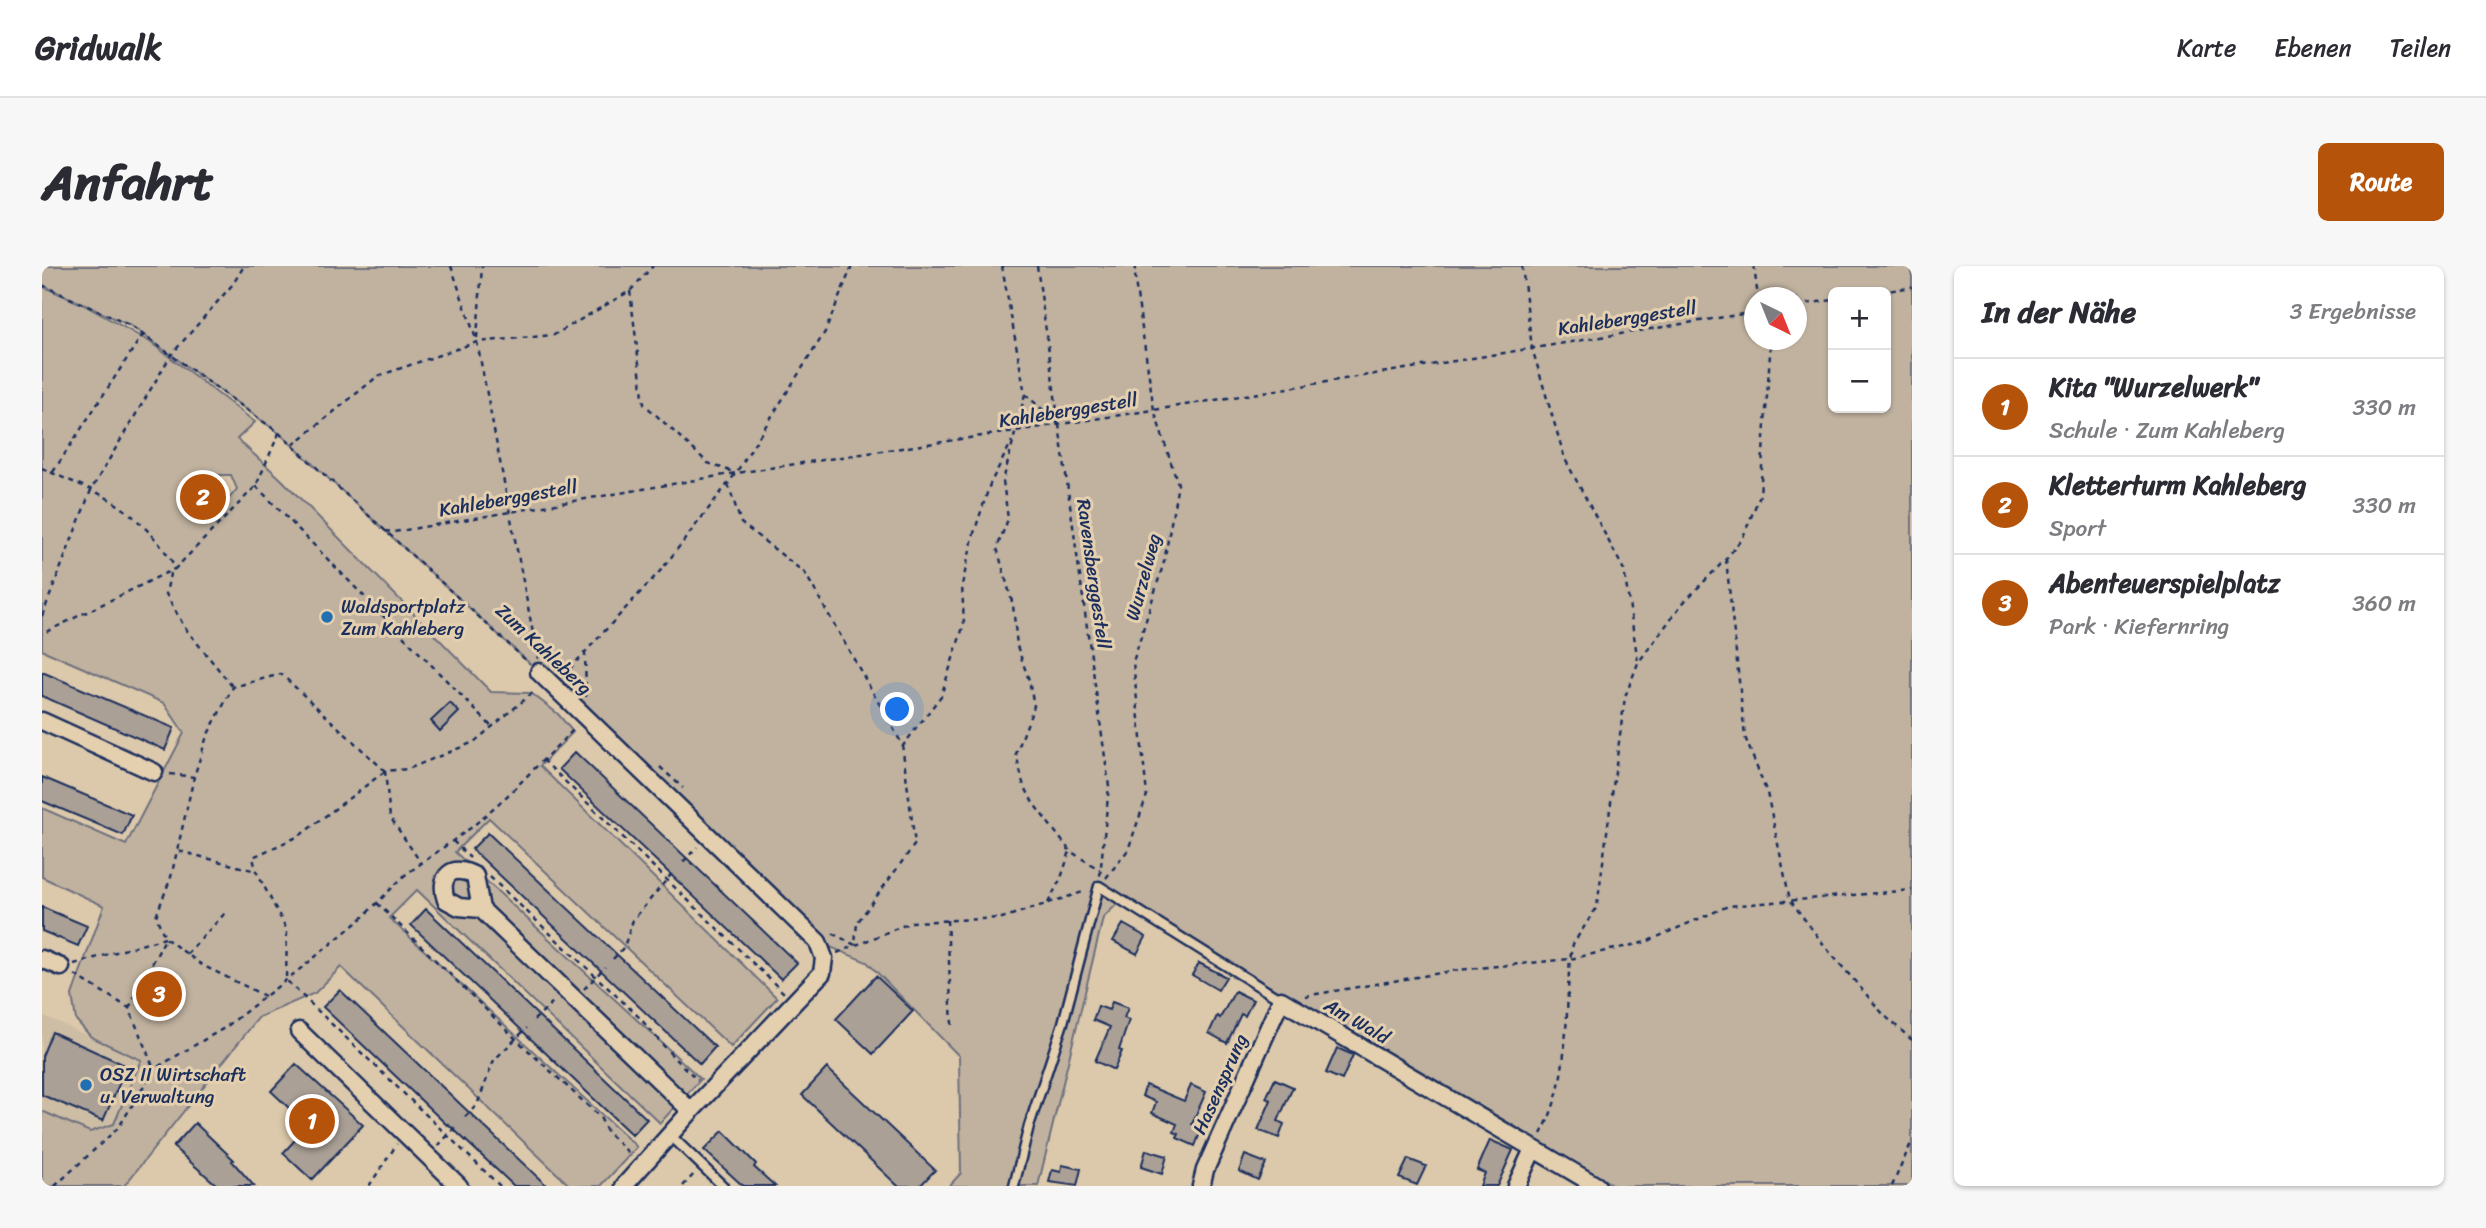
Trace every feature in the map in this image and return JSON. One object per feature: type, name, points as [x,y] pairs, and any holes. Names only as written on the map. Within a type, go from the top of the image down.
[{"type":"street","name":"Zum Kahleberg","points":[[546,680],[818,942],[824,958]]},
{"type":"street","points":[[42,721],[154,772]]},
{"type":"street","points":[[481,909],[691,1111]]},
{"type":"street","points":[[624,1186],[669,1134],[822,972],[824,958]]},
{"type":"street","points":[[42,959],[61,967]]},
{"type":"street","name":"Am Wald","points":[[1281,1000],[1597,1186]]},
{"type":"street","name":"Hasensprung","points":[[1201,1186],[1205,1170],[1281,1000]]},
{"type":"street","points":[[299,1031],[459,1186]]},
{"type":"street","points":[[1516,1186],[1533,1149]]},
{"type":"lane","name":"Am Wald","points":[[1100,886],[1281,1000]]},
{"type":"lane","points":[[1014,1186],[1029,1126],[1063,1023],[1100,886]]},
{"type":"lane","points":[[669,1134],[723,1186]]},
{"type":"path","points":[[42,616],[91,490],[171,355],[233,284],[244,266]]},
{"type":"path","points":[[451,266],[477,342],[546,680]]},
{"type":"path","points":[[477,342],[482,266]]},
{"type":"path","points":[[293,445],[378,376],[477,342],[554,335],[630,291],[653,266]]},
{"type":"path","points":[[500,1186],[286,980],[287,930],[256,871],[253,857],[299,836],[385,771],[408,769],[474,742],[546,680],[585,652],[662,569],[736,473],[825,332],[852,266]]},
{"type":"path","points":[[1002,266],[1025,394],[1003,481],[1008,519],[997,548],[1013,605],[1017,646],[1029,680],[1034,706],[1016,754],[1028,793],[1070,851],[1101,870]]},
{"type":"path","name":"Ravensberggestell","points":[[1037,266],[1109,786],[1100,886]]},
{"type":"path","name":"Wurzelweg","points":[[1100,886],[1128,850],[1147,795],[1133,663],[1164,562],[1178,484],[1154,410],[1135,281],[1136,266]]},
{"type":"path","points":[[1522,266],[1532,348],[1565,460],[1624,570],[1638,663]]},
{"type":"path","points":[[1754,266],[1757,287]]},
{"type":"path","name":"Zum Kahleberg","points":[[42,285],[131,326],[279,433],[546,680]]},
{"type":"path","points":[[1891,291],[1912,288]]},
{"type":"path","points":[[630,291],[644,404],[708,463],[736,473]]},
{"type":"path","points":[[1807,304],[1828,301]]},
{"type":"path","name":"Kahleberggestell","points":[[385,531],[394,532],[736,473],[1060,425],[1744,314]]},
{"type":"path","points":[[52,473],[143,334]]},
{"type":"path","points":[[1533,1149],[1553,1113],[1562,1062],[1573,944],[1597,907],[1625,697],[1638,663],[1682,604],[1726,559],[1743,537],[1759,495],[1770,350]]},
{"type":"path","points":[[1025,394],[1060,425]]},
{"type":"path","points":[[902,747],[941,696],[964,624],[962,585],[974,533],[990,484],[1015,432]]},
{"type":"path","points":[[233,687],[186,628],[166,594],[170,574],[256,486],[279,433]]},
{"type":"path","points":[[42,468],[91,490],[125,511],[165,548],[176,568]]},
{"type":"path","points":[[728,484],[741,523],[805,573],[902,747],[915,844],[857,923],[855,945]]},
{"type":"path","points":[[256,486],[492,727]]},
{"type":"path","points":[[1726,559],[1745,737],[1767,793],[1790,900],[1827,949],[1884,1015],[1912,1040]]},
{"type":"path","points":[[42,634],[176,568]]},
{"type":"path","points":[[57,1185],[119,1127],[154,1069],[226,1027],[362,918],[405,875],[453,841],[508,796],[586,717],[585,652]]},
{"type":"path","points":[[265,996],[202,965],[165,938],[156,916],[171,877],[194,777],[207,736],[233,687],[281,674],[385,771],[390,817],[421,863]]},
{"type":"path","points":[[543,760],[794,1003]]},
{"type":"path","points":[[154,772],[194,777]]},
{"type":"path","points":[[683,862],[709,836]]},
{"type":"path","points":[[453,841],[472,859]]},
{"type":"path","points":[[178,851],[256,871]]},
{"type":"path","points":[[1047,903],[1061,878],[1070,851]]},
{"type":"path","points":[[613,959],[624,947],[634,920],[674,870]]},
{"type":"path","points":[[491,877],[640,1018],[675,1059],[710,1091]]},
{"type":"path","points":[[824,958],[912,922],[1002,918],[1100,886]]},
{"type":"path","points":[[1281,1000],[1458,970],[1570,959],[1646,942],[1728,906],[1912,890]]},
{"type":"path","points":[[377,903],[516,1039],[600,1116],[607,1132],[642,1166]]},
{"type":"path","points":[[187,954],[227,911]]},
{"type":"path","points":[[947,920],[953,1025]]},
{"type":"path","points":[[61,967],[165,938]]},
{"type":"path","points":[[129,1008],[165,938]]},
{"type":"path","points":[[61,967],[129,1008],[154,1069]]},
{"type":"path","points":[[534,1020],[596,976],[604,967]]},
{"type":"path","points":[[465,1117],[477,1105],[494,1060],[527,1028]]},
{"type":"path","points":[[428,1156],[457,1125]]},
{"type":"path","points":[[369,1186],[404,1133]]},
{"type":"path","points":[[1892,1186],[1912,1141]]},
{"type":"path","points":[[683,1186],[702,1166]]},
{"type":"shaded area","points":[[42,266],[1912,266],[1912,1186],[1615,1186],[1122,899],[1103,918],[1038,1186],[949,1186],[961,1173],[959,1056],[867,962],[818,942],[539,672],[279,433],[131,326],[42,285]]},
{"type":"shaded area","points":[[42,286],[84,305],[150,342],[255,422],[237,439],[281,479],[491,692],[531,693],[558,714],[573,732],[540,766],[777,998],[731,1047],[489,818],[455,852],[701,1079],[660,1123],[417,890],[389,918],[637,1147],[601,1186],[570,1186],[341,967],[315,993],[259,1017],[124,1186],[42,1186],[42,1111],[90,1132],[114,1124],[141,1060],[91,1037],[76,1020],[72,995],[104,906],[42,877],[42,808],[126,845],[184,733],[164,703],[42,650]],"holes":[[[231,475],[237,489],[211,512],[199,515],[183,508],[184,488],[195,478]]]},
{"type":"shaded area","name":"OSZ II Wirtschaft u. Verwaltung","points":[[42,1015],[141,1060],[114,1124],[90,1132],[42,1111]]},
{"type":"building","points":[[42,672],[174,728],[165,750],[42,696]]},
{"type":"building","points":[[450,703],[459,712],[440,731],[431,721]]},
{"type":"building","points":[[575,752],[797,963],[781,979],[559,769]]},
{"type":"building","points":[[42,777],[132,815],[123,835],[42,801]]},
{"type":"building","points":[[488,833],[715,1047],[700,1064],[472,849]]},
{"type":"building","points":[[42,907],[87,926],[78,946],[42,931]]},
{"type":"building","points":[[426,909],[647,1119],[632,1135],[411,925]]},
{"type":"building","points":[[1123,924],[1146,937],[1137,954],[1113,941]]},
{"type":"building","points":[[1199,963],[1226,977],[1218,990],[1192,975]]},
{"type":"building","points":[[876,976],[913,1011],[873,1054],[836,1019]]},
{"type":"building","points":[[340,990],[547,1186],[514,1186],[447,1125],[323,1007]]},
{"type":"building","points":[[1235,991],[1253,1000],[1245,1016],[1241,1014],[1227,1043],[1209,1033],[1217,1016],[1220,1018]]},
{"type":"building","points":[[1112,1002],[1128,1008],[1124,1018],[1129,1020],[1119,1050],[1122,1051],[1114,1070],[1095,1061],[1110,1027],[1093,1020],[1098,1006],[1109,1010]]},
{"type":"building","name":"OSZ II Wirtschaft u. Verwaltung","points":[[52,1032],[127,1066],[103,1121],[42,1095],[42,1056]]},
{"type":"building","points":[[1337,1048],[1353,1055],[1342,1080],[1326,1073]]},
{"type":"building","points":[[296,1064],[363,1125],[312,1180],[283,1153],[308,1126],[271,1091]]},
{"type":"building","points":[[827,1068],[935,1170],[920,1186],[898,1186],[802,1095]]},
{"type":"building","points":[[1275,1079],[1293,1087],[1278,1121],[1284,1124],[1279,1138],[1258,1130],[1271,1100],[1266,1098]]},
{"type":"building","points":[[1146,1085],[1184,1101],[1191,1085],[1206,1092],[1192,1124],[1202,1128],[1195,1146],[1177,1138],[1179,1134],[1174,1132],[1177,1124],[1152,1113],[1156,1102],[1142,1096]]},
{"type":"building","points":[[195,1123],[234,1160],[232,1161],[254,1186],[218,1186],[173,1147]]},
{"type":"building","points":[[723,1131],[756,1164],[754,1167],[775,1186],[743,1186],[704,1150]]},
{"type":"building","points":[[1490,1140],[1513,1150],[1497,1186],[1480,1186],[1485,1173],[1477,1170]]},
{"type":"building","points":[[1146,1150],[1167,1156],[1162,1174],[1141,1167]]},
{"type":"building","points":[[1245,1155],[1266,1163],[1258,1180],[1239,1171]]},
{"type":"building","points":[[1408,1159],[1426,1166],[1417,1185],[1399,1178]]},
{"type":"building","points":[[1062,1165],[1081,1169],[1077,1186],[1049,1182],[1052,1170],[1061,1172]]},
{"type":"place","name":"Kletterturm Kahleberg","points":[[203,497]]},
{"type":"place","name":"Waldsportplatz Zum Kahleberg","points":[[327,617]]},
{"type":"place","name":"Abenteuerspielplatz","points":[[159,994]]},
{"type":"place","name":"OSZ II Wirtschaft u. Verwaltung","points":[[86,1085]]},
{"type":"place","name":"Kita \"Wurzelwerk\"","points":[[312,1121]]}]
